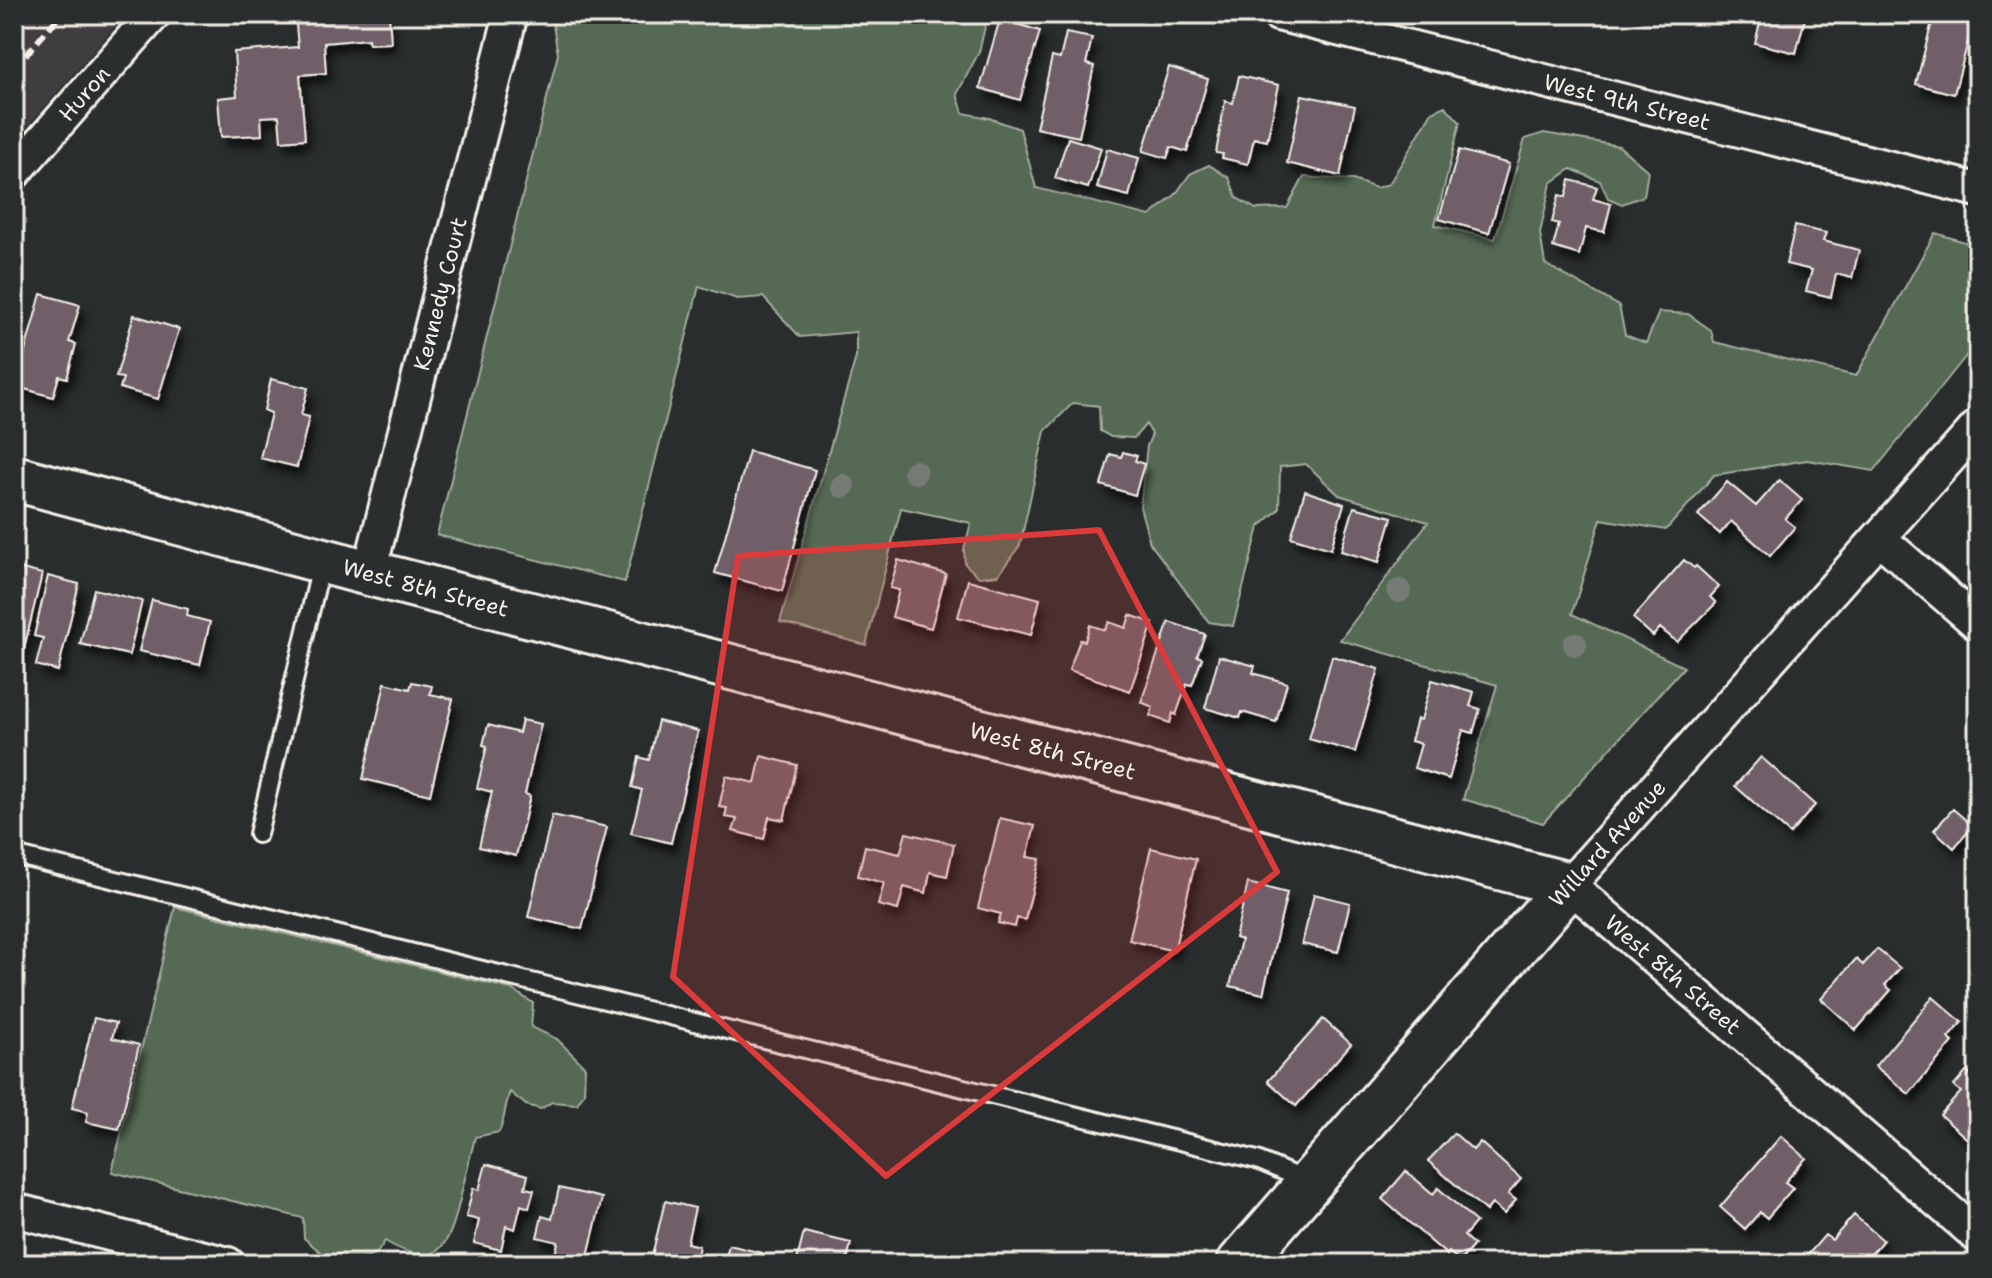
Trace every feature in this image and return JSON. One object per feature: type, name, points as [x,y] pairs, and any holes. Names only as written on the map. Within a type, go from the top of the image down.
[{"type":"street","name":"Huron","points":[[14,173],[154,14]]},
{"type":"street","name":"Kennedy Court","points":[[369,573],[511,14]]},
{"type":"street","name":"West 9th Street","points":[[1278,14],[1978,190]]},
{"type":"street","name":"Willard Avenue","points":[[1239,1264],[1569,885],[1978,426]]},
{"type":"street","name":"West 8th Street","points":[[14,478],[1569,885],[1978,1236]]},
{"type":"street","points":[[1879,538],[1978,624]]},
{"type":"street","points":[[14,1210],[228,1264]]},
{"type":"lane","points":[[258,834],[322,561]]},
{"type":"lane","points":[[14,855],[1257,1160],[1310,1182]]},
{"type":"highlighted area","points":[[1099,530],[1277,872],[886,1176],[673,977],[738,556]]},
{"type":"shaded area","points":[[14,14],[126,14],[14,142]]},
{"type":"green space","points":[[551,14],[926,14],[930,20],[934,14],[988,14],[979,52],[957,94],[963,113],[1020,129],[1036,188],[1150,216],[1175,195],[1190,174],[1209,165],[1229,178],[1237,198],[1256,209],[1287,208],[1304,177],[1353,180],[1376,188],[1389,184],[1432,112],[1445,106],[1460,122],[1435,225],[1495,239],[1525,139],[1544,133],[1619,146],[1648,171],[1644,196],[1622,204],[1608,198],[1600,181],[1571,169],[1551,183],[1540,233],[1545,264],[1619,306],[1625,335],[1646,343],[1659,312],[1688,314],[1711,330],[1714,342],[1856,376],[1935,233],[1978,246],[1978,341],[1874,471],[1807,460],[1714,475],[1666,530],[1601,519],[1572,614],[1684,667],[1543,823],[1463,799],[1497,685],[1340,640],[1428,522],[1339,495],[1306,464],[1280,467],[1279,509],[1259,527],[1233,626],[1209,622],[1150,543],[1140,507],[1147,446],[1152,434],[1146,424],[1134,438],[1111,437],[1100,431],[1099,406],[1073,403],[1045,431],[1020,545],[998,575],[979,577],[965,564],[964,549],[971,523],[901,508],[866,645],[780,622],[856,357],[856,332],[800,337],[763,297],[737,299],[699,286],[625,582],[437,535],[558,54]]},
{"type":"green space","points":[[175,907],[511,989],[533,1003],[531,1027],[557,1039],[585,1067],[584,1093],[577,1104],[552,1102],[541,1109],[526,1105],[510,1092],[499,1132],[475,1137],[451,1231],[438,1250],[429,1254],[403,1250],[385,1241],[377,1253],[361,1260],[325,1256],[304,1238],[303,1218],[112,1172]]},
{"type":"building","points":[[295,14],[389,14],[391,43],[369,44],[368,39],[324,43],[326,73],[300,75],[305,139],[281,141],[279,116],[261,117],[262,135],[221,137],[218,98],[237,96],[234,52],[298,47]]},
{"type":"building","points":[[1762,14],[1806,14],[1796,53],[1755,43]]},
{"type":"building","points":[[1934,14],[1973,23],[1954,94],[1916,84]]},
{"type":"building","points":[[1000,19],[1040,31],[1020,100],[980,88]]},
{"type":"building","points":[[1066,33],[1092,38],[1086,64],[1094,66],[1079,137],[1036,128],[1052,57],[1060,59]]},
{"type":"building","points":[[1169,67],[1208,79],[1187,152],[1171,147],[1167,158],[1143,151]]},
{"type":"building","points":[[1239,76],[1279,85],[1267,141],[1254,138],[1248,164],[1222,158],[1223,154],[1216,153],[1225,101],[1233,103]]},
{"type":"building","points":[[1302,95],[1355,106],[1340,176],[1287,163]]},
{"type":"building","points":[[1068,138],[1101,148],[1088,188],[1055,178]]},
{"type":"building","points":[[1107,149],[1139,158],[1129,196],[1097,188]]},
{"type":"building","points":[[1459,150],[1509,164],[1489,233],[1439,219]]},
{"type":"building","points":[[1570,180],[1597,187],[1593,199],[1611,204],[1604,232],[1586,228],[1579,255],[1553,247],[1559,224],[1552,222],[1559,195],[1566,197]]},
{"type":"building","points":[[1795,226],[1826,233],[1823,241],[1859,250],[1852,278],[1836,274],[1831,297],[1806,291],[1812,270],[1786,264]]},
{"type":"building","points":[[41,294],[80,305],[69,342],[76,344],[67,378],[59,376],[53,397],[14,386],[17,364],[21,365]]},
{"type":"building","points":[[134,315],[179,329],[158,399],[120,388],[123,378],[116,377]]},
{"type":"building","points":[[271,379],[308,388],[301,415],[309,417],[297,467],[260,458],[271,413],[264,410]]},
{"type":"building","points":[[749,451],[815,470],[782,591],[715,573]]},
{"type":"building","points":[[1123,452],[1137,456],[1135,461],[1144,464],[1135,495],[1101,485],[1110,454],[1121,457]]},
{"type":"building","points":[[1779,480],[1802,500],[1785,519],[1795,527],[1770,556],[1731,521],[1720,534],[1698,515],[1727,482],[1756,506]]},
{"type":"building","points":[[1305,491],[1344,504],[1331,549],[1291,537]]},
{"type":"building","points":[[1354,507],[1392,517],[1379,562],[1341,551]]},
{"type":"building","points":[[898,560],[946,574],[931,628],[892,617],[899,590],[890,588]]},
{"type":"building","points":[[1684,560],[1694,568],[1696,566],[1719,587],[1710,597],[1716,603],[1677,642],[1660,628],[1653,636],[1633,618]]},
{"type":"building","points":[[14,567],[42,574],[14,690]]},
{"type":"building","points":[[48,576],[79,584],[58,671],[36,665],[43,638],[34,636]]},
{"type":"building","points":[[968,580],[1040,599],[1031,635],[958,617]]},
{"type":"building","points":[[94,589],[142,601],[129,655],[80,644]]},
{"type":"building","points":[[152,600],[188,609],[187,616],[210,622],[200,665],[139,651]]},
{"type":"building","points":[[1130,615],[1153,623],[1130,691],[1069,670],[1080,640],[1085,641],[1090,625],[1105,630],[1109,622],[1126,628]]},
{"type":"building","points":[[1169,622],[1205,634],[1197,656],[1202,658],[1192,685],[1187,684],[1170,723],[1150,716],[1153,707],[1141,702]]},
{"type":"building","points":[[1219,656],[1255,666],[1253,673],[1287,683],[1276,722],[1242,712],[1240,718],[1205,708]]},
{"type":"building","points":[[1332,656],[1379,669],[1355,752],[1309,739]]},
{"type":"building","points":[[1432,680],[1474,692],[1470,706],[1480,709],[1473,733],[1463,730],[1449,779],[1414,768],[1421,744],[1411,741],[1417,719],[1421,720]]},
{"type":"building","points":[[412,682],[432,686],[430,694],[453,699],[430,795],[363,779],[385,683],[410,689]]},
{"type":"building","points":[[522,720],[541,724],[525,794],[530,796],[516,856],[479,847],[492,792],[477,788],[487,746],[483,745],[488,725],[519,733]]},
{"type":"building","points":[[658,721],[698,731],[671,843],[631,833],[642,790],[632,787],[639,757],[649,760]]},
{"type":"building","points":[[761,756],[797,765],[784,820],[769,817],[764,839],[733,831],[737,819],[725,817],[727,808],[719,807],[726,776],[755,783]]},
{"type":"building","points":[[1761,757],[1815,805],[1790,834],[1735,786]]},
{"type":"building","points":[[1953,809],[1973,826],[1954,848],[1934,830]]},
{"type":"building","points":[[552,815],[607,827],[582,929],[528,917]]},
{"type":"building","points":[[1000,818],[1035,826],[1027,857],[1040,859],[1025,920],[1017,918],[1015,927],[998,923],[1001,914],[978,908]]},
{"type":"building","points":[[906,833],[954,844],[947,876],[930,872],[926,893],[904,887],[898,910],[878,905],[884,883],[858,876],[865,846],[900,854]]},
{"type":"building","points":[[1151,848],[1196,859],[1174,951],[1129,940]]},
{"type":"building","points":[[1248,883],[1287,893],[1263,994],[1230,986],[1241,940],[1235,938]]},
{"type":"building","points":[[1314,894],[1350,903],[1338,952],[1302,944]]},
{"type":"building","points":[[1877,949],[1900,968],[1885,985],[1891,990],[1856,1030],[1821,999],[1856,959],[1863,965]]},
{"type":"building","points":[[1933,997],[1962,1022],[1948,1038],[1953,1042],[1909,1094],[1875,1066]]},
{"type":"building","points":[[94,1018],[116,1023],[112,1038],[139,1045],[119,1129],[86,1122],[88,1112],[72,1108]]},
{"type":"building","points":[[1323,1019],[1351,1044],[1296,1106],[1268,1081]]},
{"type":"building","points":[[1978,1066],[1978,1136],[1972,1143],[1940,1115],[1961,1092],[1954,1086],[1967,1071],[1970,1075]]},
{"type":"building","points":[[1454,1133],[1473,1150],[1480,1142],[1521,1179],[1508,1194],[1516,1200],[1504,1214],[1492,1204],[1486,1211],[1428,1161]]},
{"type":"building","points":[[1781,1136],[1806,1158],[1785,1182],[1793,1188],[1767,1218],[1760,1212],[1745,1229],[1720,1207]]},
{"type":"building","points":[[486,1164],[528,1175],[525,1188],[534,1190],[529,1208],[521,1205],[515,1229],[506,1226],[501,1250],[474,1243],[479,1220],[466,1217],[473,1188],[479,1190]]},
{"type":"building","points":[[1406,1171],[1433,1194],[1438,1188],[1476,1222],[1464,1236],[1474,1245],[1460,1261],[1449,1252],[1447,1255],[1382,1199]]},
{"type":"building","points":[[559,1188],[602,1198],[586,1264],[553,1264],[558,1242],[537,1237],[542,1216],[552,1219]]},
{"type":"building","points":[[665,1201],[695,1208],[687,1243],[699,1246],[695,1264],[650,1264]]},
{"type":"building","points":[[1854,1215],[1883,1240],[1863,1264],[1813,1264],[1806,1257],[1825,1235],[1832,1240]]},
{"type":"building","points":[[804,1232],[851,1243],[846,1264],[796,1264]]},
{"type":"building","points":[[729,1245],[762,1253],[759,1264],[724,1264]]},
{"type":"railway","points":[[14,69],[61,14]]}]
